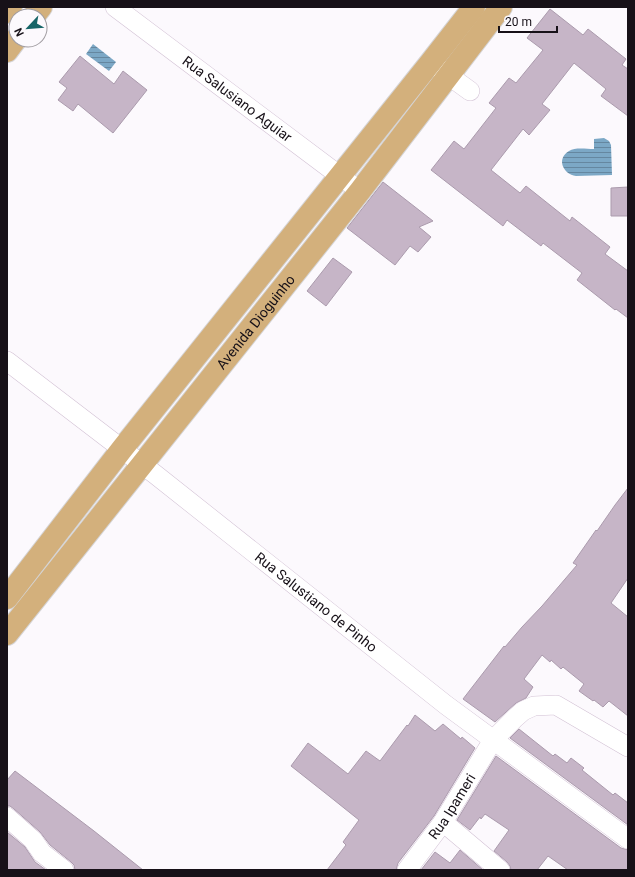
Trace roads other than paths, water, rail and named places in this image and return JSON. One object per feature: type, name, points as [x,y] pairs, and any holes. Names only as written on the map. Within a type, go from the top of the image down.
[{"type":"main road","points":[[7,12],[11,7]]},
{"type":"main road","name":"Avenida Dioguinho","points":[[7,634],[360,191],[440,69],[474,7]]},
{"type":"main road","name":"Avenida Dioguinho","points":[[7,598],[122,449],[340,176],[440,69],[501,7]]},
{"type":"street","name":"Rua Salusiano Aguiar","points":[[115,7],[360,191]]},
{"type":"street","points":[[440,69],[470,91]]},
{"type":"street","name":"Rua Salustiano de Pinho","points":[[7,361],[122,449],[446,705],[628,839]]},
{"type":"street","name":"Rua Ipameri","points":[[408,870],[444,822],[493,740],[523,711],[534,706],[556,705],[628,747]]},
{"type":"street","points":[[7,817],[33,840],[42,853],[64,870]]},
{"type":"street","points":[[444,822],[500,870]]},
{"type":"water","points":[[93,44],[116,62],[109,71],[86,54]]},
{"type":"water","points":[[604,138],[609,141],[611,145],[612,175],[576,176],[571,175],[565,169],[562,162],[565,154],[571,150],[594,149],[594,139]]}]
